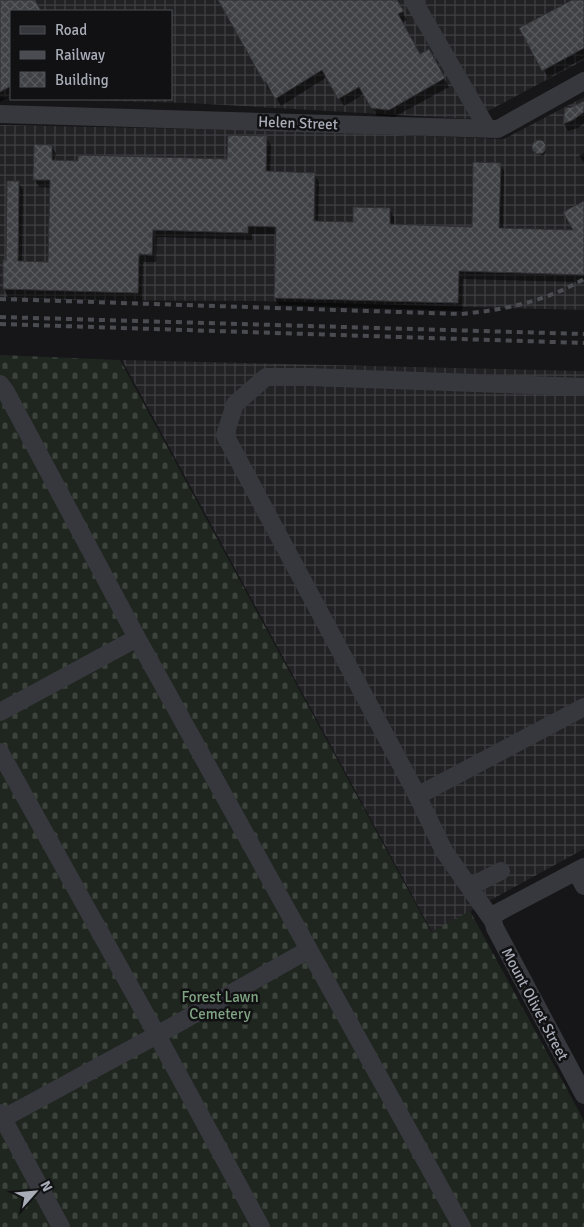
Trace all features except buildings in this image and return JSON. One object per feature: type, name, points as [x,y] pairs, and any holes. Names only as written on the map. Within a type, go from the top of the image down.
[{"type":"street","points":[[413,0],[487,128]]},
{"type":"street","name":"Helen Street","points":[[0,114],[498,129],[584,81]]},
{"type":"street","name":"Mount Olivet Street","points":[[584,387],[309,376],[266,377],[235,404],[226,435],[417,796],[444,851],[469,888],[495,917],[495,928],[584,1094]]},
{"type":"street","points":[[0,384],[11,401],[137,638],[462,1227]]},
{"type":"street","points":[[0,712],[137,638]]},
{"type":"street","points":[[417,796],[584,707]]},
{"type":"street","points":[[0,752],[261,1227]]},
{"type":"street","points":[[469,888],[501,870]]},
{"type":"street","points":[[495,917],[581,875]]},
{"type":"street","points":[[62,1227],[1,1117],[157,1035],[308,950]]},
{"type":"shaded area","points":[[0,0],[584,0],[584,60],[470,119],[188,103],[82,100],[172,100],[172,10],[10,10],[10,98],[0,97]]},
{"type":"shaded area","points":[[584,97],[584,310],[261,301],[69,300],[0,297],[0,125],[294,131],[504,139]]},
{"type":"shaded area","points":[[122,360],[584,371],[584,849],[432,932]]},
{"type":"green space","name":"Forest Lawn Cemetery","points":[[0,355],[120,360],[431,932],[470,911],[568,1091],[584,1121],[584,1227],[0,1227]]},
{"type":"railway","points":[[0,299],[461,314],[509,307],[540,299],[584,279]]},
{"type":"railway","points":[[0,317],[584,334]]},
{"type":"railway","points":[[0,324],[584,343]]}]
